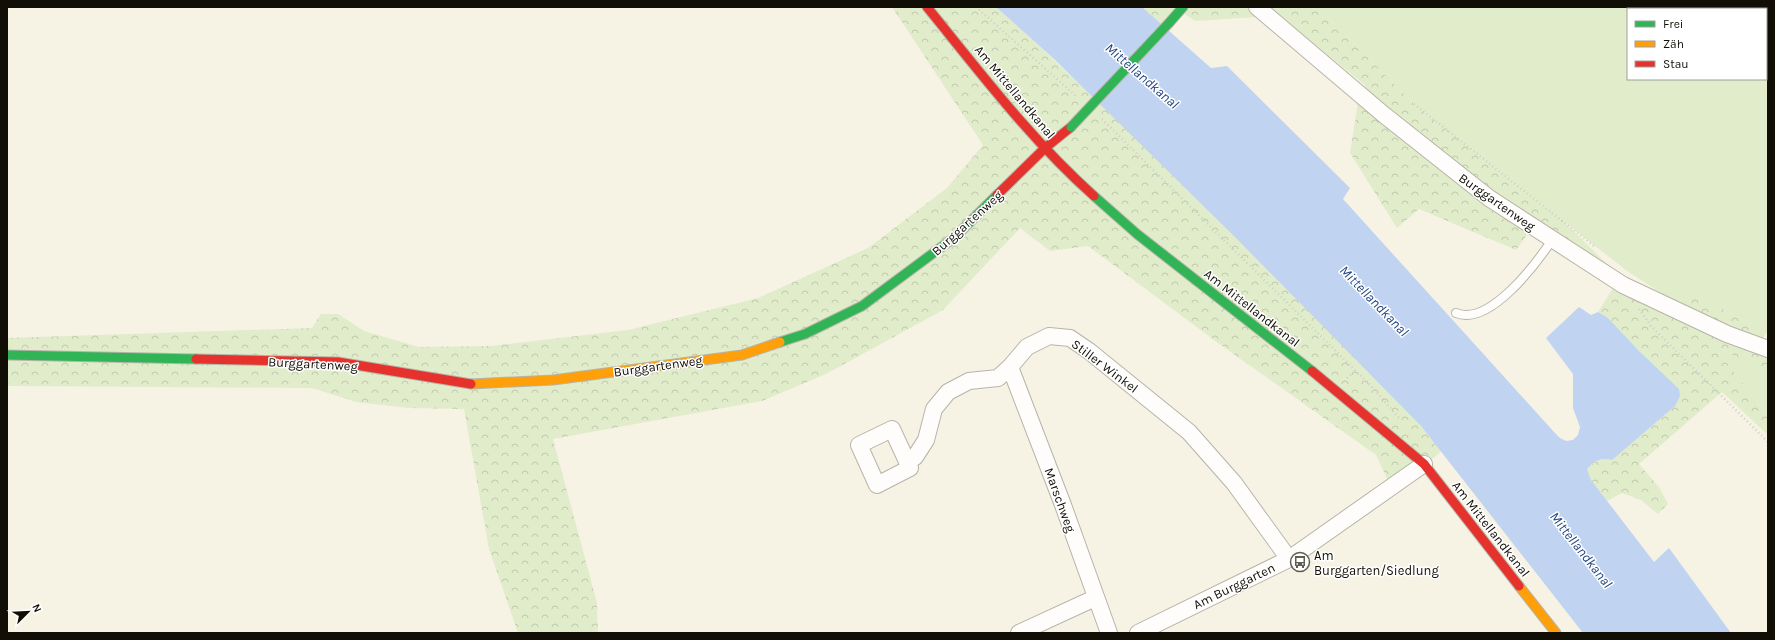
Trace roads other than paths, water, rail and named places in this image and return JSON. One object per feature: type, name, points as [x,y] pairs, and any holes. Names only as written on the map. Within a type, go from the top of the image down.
[{"type":"street","name":"Am Mittellandkanal","points":[[927,7],[1016,117],[1070,175],[1137,234],[1335,389],[1424,464],[1556,633]]},
{"type":"street","name":"Burggartenweg","points":[[7,355],[338,362],[471,384],[553,380],[742,355],[805,334],[862,306],[955,237],[1045,148],[1071,127],[1183,7]]},
{"type":"street","name":"Burggartenweg","points":[[1256,7],[1383,114],[1489,198],[1552,240],[1623,284],[1727,334],[1768,349]]},
{"type":"street","name":"Stiller Winkel","points":[[907,462],[915,457],[926,440],[934,409],[948,392],[969,381],[998,378],[1010,367],[1027,347],[1049,336],[1070,338],[1089,351],[1190,432],[1234,483],[1289,559]]},
{"type":"street","name":"Marschweg","points":[[1010,367],[1063,505],[1095,598],[1109,633]]},
{"type":"street","name":"Am Burggarten","points":[[1138,633],[1289,559],[1424,464]]},
{"type":"street","points":[[1019,633],[1095,598]]},
{"type":"lane","points":[[1456,313],[1463,316],[1488,310],[1537,262],[1552,240]]},
{"type":"water","name":"Mittellandkanal","points":[[996,7],[1142,7],[1211,68],[1227,66],[1350,188],[1343,199],[1554,432],[1566,441],[1573,440],[1578,435],[1580,427],[1573,408],[1573,374],[1546,338],[1579,307],[1591,315],[1598,312],[1608,318],[1640,352],[1679,389],[1680,396],[1675,406],[1612,460],[1601,459],[1590,466],[1587,469],[1591,480],[1654,562],[1669,548],[1731,633],[1583,633],[1421,426],[1234,236],[1054,59]]},
{"type":"place","name":"Am Burggarten/Siedlung","points":[[1300,562]]}]
